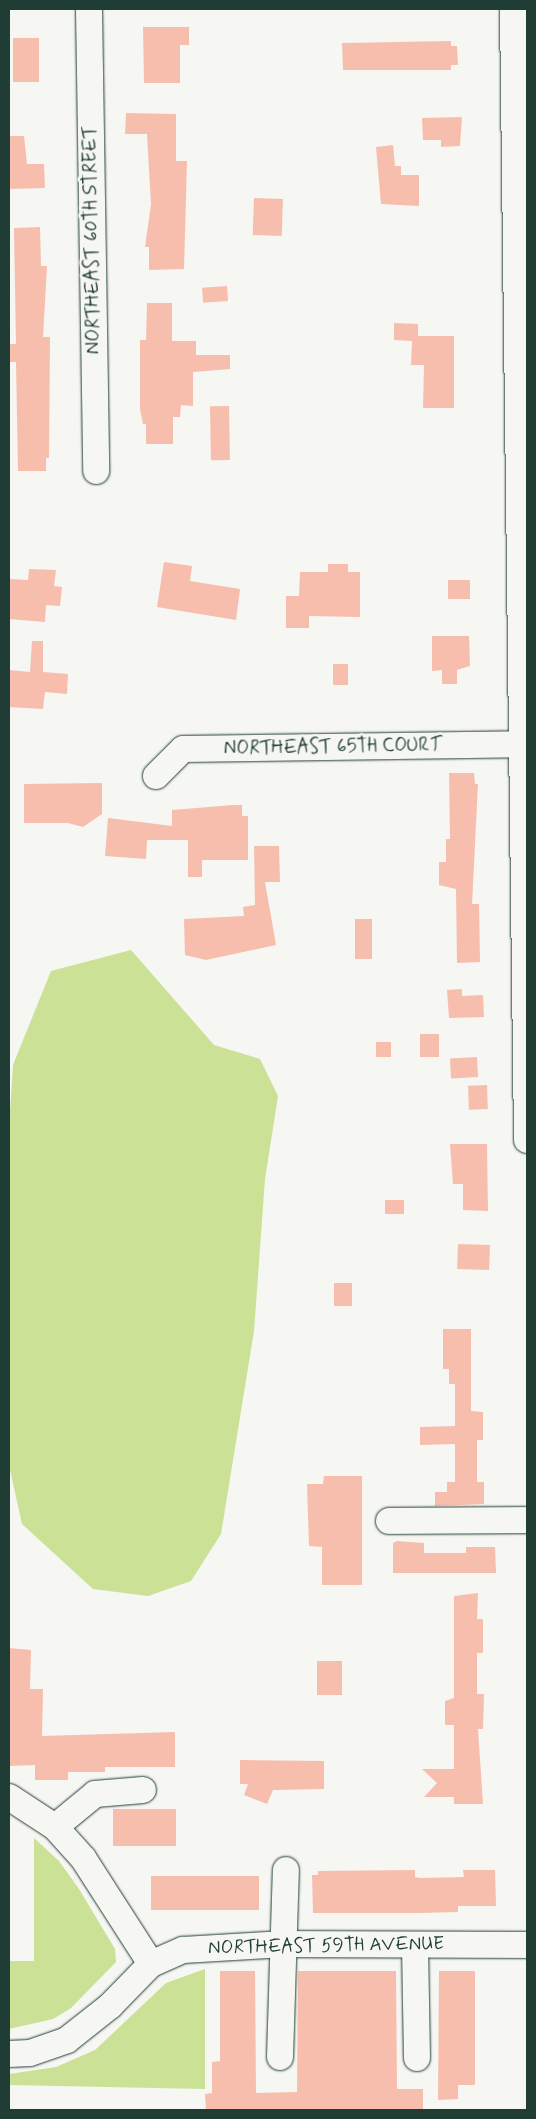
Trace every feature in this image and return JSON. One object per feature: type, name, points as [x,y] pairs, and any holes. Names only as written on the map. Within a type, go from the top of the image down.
[{"type":"street","name":"NORTHEAST 60TH STREET","points":[[88,9],[96,471]]},
{"type":"street","points":[[513,9],[521,176],[523,472],[521,744],[525,907],[527,1140]]},
{"type":"street","name":"NORTHEAST 65TH COURT","points":[[156,776],[183,749],[521,744]]},
{"type":"street","points":[[389,1521],[527,1520]]},
{"type":"street","points":[[55,1827],[95,1794],[142,1790]]},
{"type":"street","points":[[9,1798],[55,1827],[83,1858],[151,1964]]},
{"type":"street","points":[[280,2057],[281,1965],[285,1944],[286,1870]]},
{"type":"street","name":"NORTHEAST 59TH AVENUE","points":[[9,2054],[30,2053],[67,2040],[110,2006],[151,1964],[192,1948],[285,1944],[527,1945]]},
{"type":"street","points":[[415,1945],[417,2058]]},
{"type":"green space","points":[[131,950],[214,1045],[260,1059],[278,1096],[265,1179],[254,1331],[221,1534],[191,1581],[148,1596],[93,1589],[22,1524],[9,1465],[9,1127],[13,1065],[51,971]]},
{"type":"green space","points":[[34,1838],[59,1861],[79,1889],[115,1949],[116,1962],[71,2008],[53,2019],[9,2029],[10,1961],[34,1961]]},
{"type":"green space","points":[[205,1969],[205,2089],[9,2085],[9,2074],[56,2067],[95,2050],[166,1983]]},
{"type":"building","points":[[143,27],[189,27],[189,45],[180,45],[180,83],[144,83]]},
{"type":"building","points":[[13,38],[39,38],[39,82],[13,82]]},
{"type":"building","points":[[451,41],[451,46],[457,46],[458,65],[451,65],[451,70],[343,70],[342,43]]},
{"type":"building","points":[[126,113],[176,114],[176,161],[187,161],[184,269],[149,270],[149,247],[145,247],[151,204],[147,134],[125,134]]},
{"type":"building","points":[[462,117],[460,146],[441,147],[441,140],[423,140],[422,118]]},
{"type":"building","points":[[9,136],[24,136],[27,164],[44,164],[45,188],[9,189]]},
{"type":"building","points":[[393,145],[395,166],[401,166],[401,175],[419,175],[419,206],[381,204],[376,147]]},
{"type":"building","points":[[254,198],[283,199],[282,236],[253,235]]},
{"type":"building","points":[[40,227],[41,266],[47,266],[43,337],[50,337],[49,458],[46,458],[46,471],[18,471],[16,362],[9,362],[9,344],[16,344],[14,228]]},
{"type":"building","points":[[227,286],[228,301],[203,303],[202,288]]},
{"type":"building","points":[[147,303],[172,303],[172,341],[196,341],[196,355],[230,355],[230,369],[193,372],[193,406],[181,405],[180,417],[173,417],[173,444],[146,444],[146,424],[143,424],[140,409],[140,340],[146,340]]},
{"type":"building","points":[[394,323],[418,324],[418,336],[454,336],[454,408],[423,408],[424,365],[411,365],[412,341],[394,340]]},
{"type":"building","points":[[210,406],[229,406],[230,460],[211,460]]},
{"type":"building","points":[[164,562],[192,566],[190,581],[240,589],[236,620],[157,607]]},
{"type":"building","points":[[328,564],[348,564],[348,572],[360,572],[360,617],[309,616],[309,628],[286,628],[286,596],[299,596],[300,572],[328,572]]},
{"type":"building","points":[[29,569],[56,570],[54,586],[62,587],[60,606],[46,605],[45,622],[9,619],[9,579],[28,580]]},
{"type":"building","points":[[448,580],[470,580],[470,599],[448,599]]},
{"type":"building","points":[[432,636],[469,636],[470,666],[457,670],[457,684],[442,684],[442,670],[432,671]]},
{"type":"building","points":[[32,641],[43,641],[43,672],[68,674],[67,694],[45,692],[43,709],[9,707],[9,670],[30,672]]},
{"type":"building","points":[[333,664],[348,664],[348,685],[333,685]]},
{"type":"building","points":[[449,773],[474,773],[475,784],[478,784],[472,904],[479,904],[480,962],[457,963],[456,889],[439,885],[439,862],[446,862],[446,839],[450,839]]},
{"type":"building","points":[[102,783],[102,814],[83,827],[68,823],[24,823],[24,784]]},
{"type":"building","points":[[242,805],[242,816],[248,816],[248,860],[202,860],[202,877],[188,877],[188,840],[147,840],[146,859],[105,856],[108,818],[172,826],[172,810]]},
{"type":"building","points":[[254,846],[279,846],[280,882],[265,882],[276,945],[206,960],[185,955],[184,919],[244,916],[243,907],[255,905]]},
{"type":"building","points":[[355,919],[372,919],[372,959],[355,959]]},
{"type":"building","points":[[462,989],[462,996],[483,995],[484,1017],[449,1018],[447,990]]},
{"type":"building","points":[[420,1034],[439,1034],[439,1057],[420,1057]]},
{"type":"building","points":[[376,1042],[391,1042],[391,1057],[376,1057]]},
{"type":"building","points":[[477,1057],[478,1077],[451,1078],[450,1058]]},
{"type":"building","points":[[487,1085],[488,1109],[469,1110],[468,1086]]},
{"type":"building","points":[[450,1144],[487,1144],[488,1211],[463,1210],[463,1184],[453,1184]]},
{"type":"building","points":[[385,1200],[404,1200],[404,1214],[385,1214]]},
{"type":"building","points":[[458,1244],[490,1245],[489,1270],[457,1269]]},
{"type":"building","points":[[334,1283],[352,1283],[352,1306],[334,1306]]},
{"type":"building","points":[[443,1329],[471,1329],[471,1411],[483,1412],[483,1440],[477,1440],[477,1482],[484,1482],[484,1504],[435,1506],[435,1492],[447,1492],[447,1482],[455,1482],[455,1444],[420,1445],[420,1427],[455,1426],[455,1384],[449,1384],[449,1369],[443,1369]]},
{"type":"building","points":[[324,1476],[362,1476],[362,1585],[322,1585],[322,1547],[309,1546],[307,1484],[323,1484]]},
{"type":"building","points":[[397,1541],[424,1543],[424,1553],[466,1553],[466,1547],[495,1547],[496,1573],[393,1573],[393,1543]]},
{"type":"building","points":[[478,1593],[477,1619],[483,1619],[483,1653],[477,1653],[477,1694],[484,1694],[483,1729],[478,1729],[483,1804],[454,1804],[454,1797],[424,1797],[437,1783],[422,1769],[454,1769],[454,1725],[445,1725],[445,1701],[454,1698],[454,1596]]},
{"type":"building","points":[[9,1648],[31,1650],[30,1689],[43,1689],[42,1736],[175,1732],[175,1767],[105,1767],[105,1772],[68,1772],[68,1780],[35,1780],[35,1765],[9,1766]]},
{"type":"building","points":[[317,1661],[342,1661],[342,1695],[317,1695]]},
{"type":"building","points":[[240,1760],[324,1761],[324,1789],[273,1790],[267,1804],[244,1795],[248,1784],[240,1784]]},
{"type":"building","points":[[113,1809],[176,1809],[176,1846],[113,1846]]},
{"type":"building","points":[[415,1870],[415,1877],[420,1878],[464,1877],[463,1870],[495,1870],[496,1906],[458,1906],[458,1912],[313,1913],[312,1875],[318,1875],[318,1871]]},
{"type":"building","points":[[151,1876],[259,1876],[259,1910],[151,1910]]},
{"type":"building","points":[[220,1971],[255,1971],[256,2093],[297,2092],[298,1971],[396,1971],[397,2089],[423,2089],[423,2110],[206,2110],[205,2094],[212,2093],[212,2062],[220,2061]]},
{"type":"building","points":[[439,1971],[475,1971],[475,2085],[458,2085],[458,2099],[438,2100]]}]
